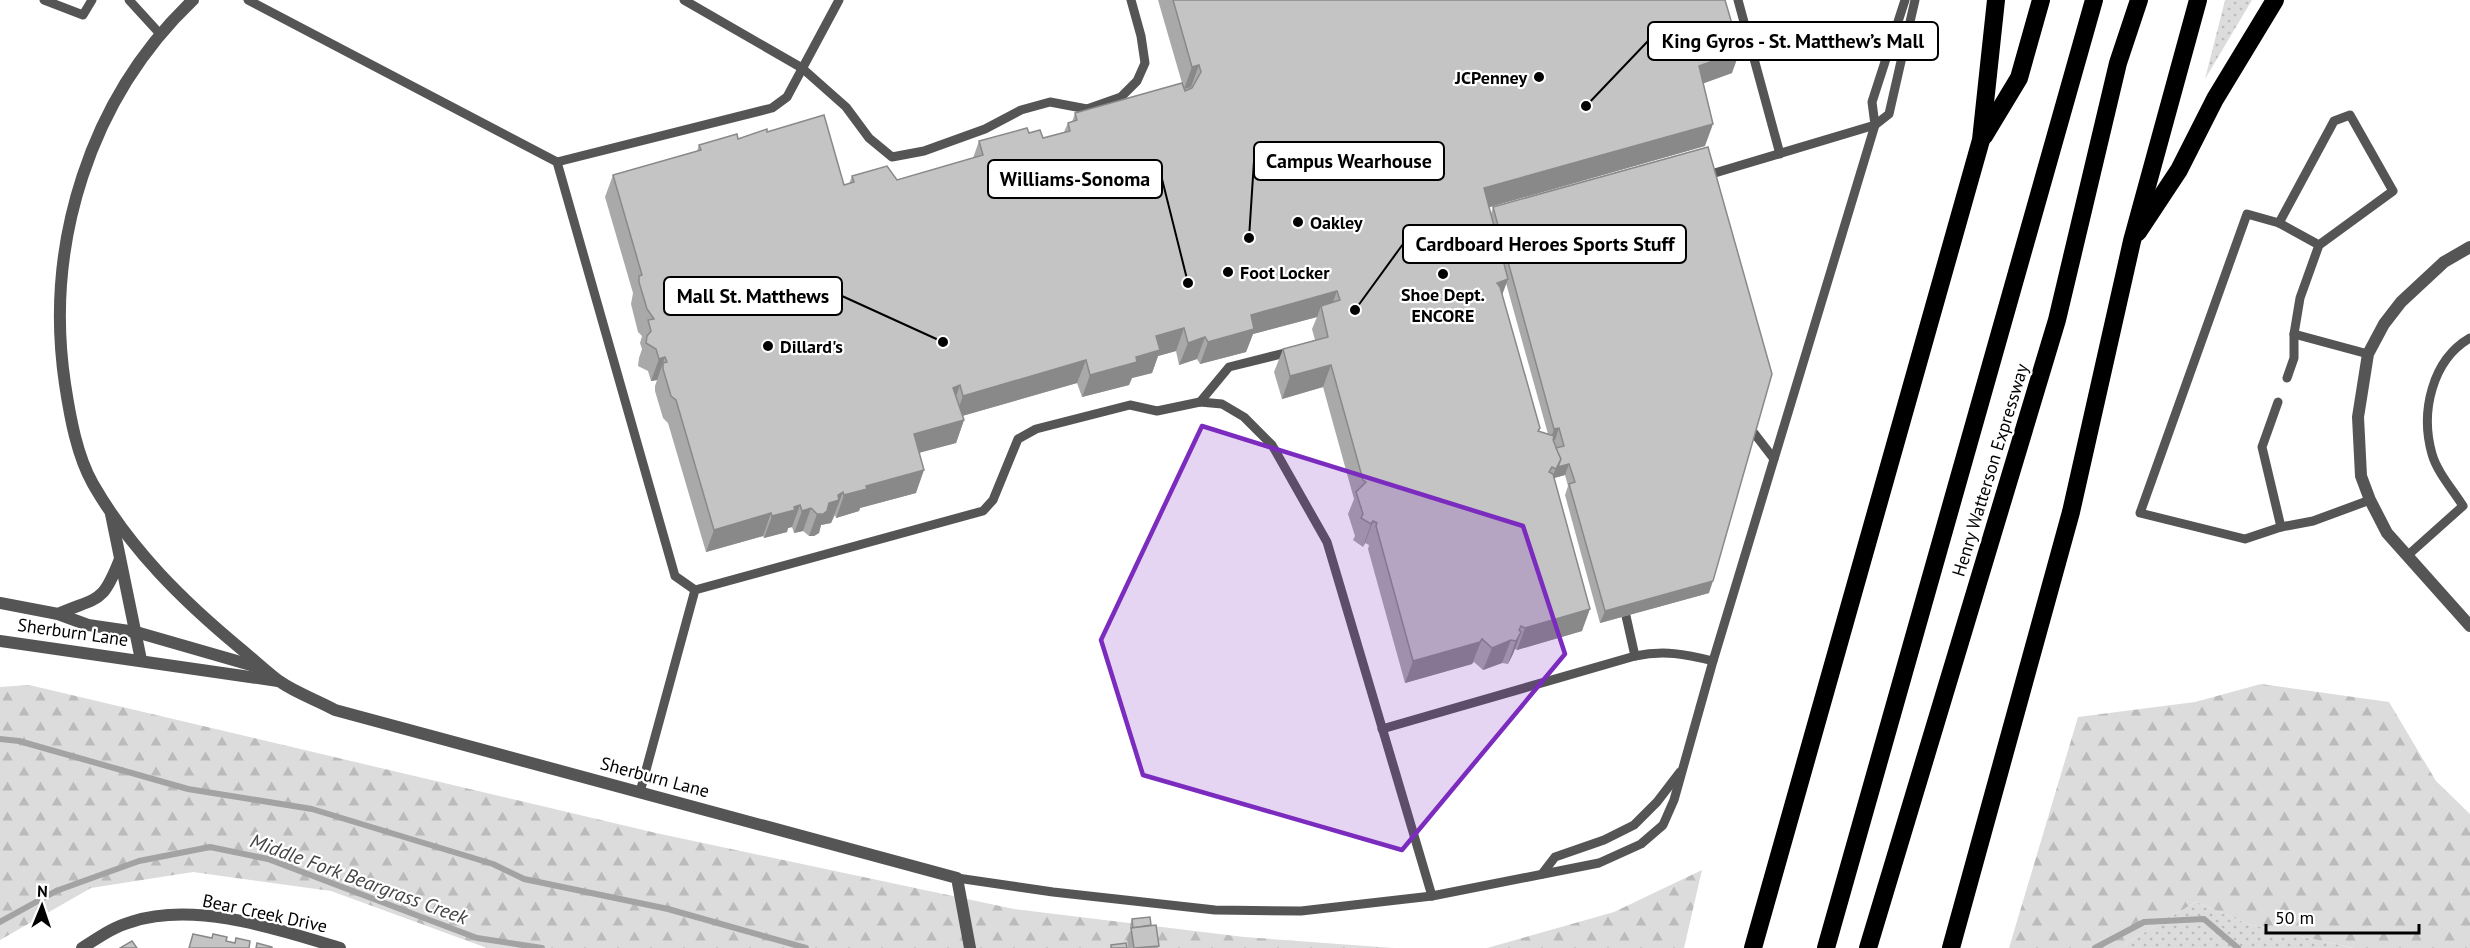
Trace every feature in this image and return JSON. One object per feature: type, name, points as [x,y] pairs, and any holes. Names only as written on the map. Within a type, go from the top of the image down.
[{"type":"highway","points":[[1754,948],[1981,140],[1996,0]]},
{"type":"highway","points":[[1981,140],[2019,78],[2041,0]]},
{"type":"highway","name":"Henry Watterson Expressway","points":[[1826,948],[2094,0]]},
{"type":"highway","name":"Henry Watterson Expressway","points":[[1868,948],[2057,320],[2118,63],[2139,0]]},
{"type":"highway","points":[[1951,948],[2071,512],[2132,241],[2198,0]]},
{"type":"highway","points":[[2132,241],[2179,170],[2215,99],[2275,0]]},
{"type":"street","name":"Sherburn Lane","points":[[193,0],[161,35],[119,93],[98,134],[72,209],[62,266],[59,312],[61,357],[68,403],[77,440],[92,483],[164,580],[183,600],[280,681],[335,710],[957,878]]},
{"type":"street","points":[[2470,247],[2444,262],[2401,302],[2384,324],[2368,354],[2360,394],[2359,445],[2361,476],[2387,533],[2470,626]]},
{"type":"street","name":"Sherburn Lane","points":[[110,509],[141,660]]},
{"type":"street","name":"Sherburn Lane","points":[[58,614],[99,599],[108,588],[121,558]]},
{"type":"street","name":"Sherburn Lane","points":[[0,603],[58,614],[88,625],[136,632],[265,669]]},
{"type":"street","name":"Sherburn Lane","points":[[0,641],[280,681]]},
{"type":"street","points":[[957,878],[970,948]]},
{"type":"street","name":"Bear Creek Drive","points":[[82,948],[113,929],[166,914],[203,915],[274,929],[340,948]]},
{"type":"lane","points":[[44,0],[83,15],[92,0]]},
{"type":"lane","points":[[129,0],[161,35]]},
{"type":"lane","points":[[248,0],[557,162],[772,108],[787,97],[839,0]]},
{"type":"lane","points":[[684,0],[802,68],[846,107],[869,138],[892,156],[924,151],[985,129],[1021,110],[1050,102],[1087,109],[1121,97],[1137,81],[1145,63],[1142,36],[1131,0]]},
{"type":"lane","points":[[1738,0],[1780,154]]},
{"type":"lane","points":[[957,878],[1053,892],[1215,910],[1301,911],[1432,896],[1599,863],[1641,844],[1663,825],[1674,800],[1713,661],[1875,125],[1872,102],[1905,0]]},
{"type":"lane","points":[[1708,175],[1875,125],[1889,114],[1915,0]]},
{"type":"lane","points":[[2279,223],[2334,121],[2350,115],[2394,191],[2319,245],[2300,298],[2294,334],[2294,358],[2287,378]]},
{"type":"lane","points":[[557,162],[675,576],[695,590]]},
{"type":"lane","points":[[2319,245],[2279,223],[2247,214],[2140,513],[2245,539],[2281,526],[2313,521],[2370,500]]},
{"type":"lane","points":[[2294,334],[2368,354]]},
{"type":"lane","points":[[2407,556],[2466,509],[2432,454],[2429,399],[2437,374],[2454,347],[2470,338]]},
{"type":"lane","points":[[1200,402],[1229,367],[1301,348]]},
{"type":"lane","points":[[695,590],[983,511],[993,500],[1018,439],[1036,429],[1130,405],[1157,411],[1200,402],[1222,404],[1244,417],[1272,445],[1327,542],[1432,896]]},
{"type":"lane","points":[[2278,402],[2262,447],[2281,526]]},
{"type":"lane","points":[[1754,433],[1774,459]]},
{"type":"lane","points":[[640,792],[695,590]]},
{"type":"lane","points":[[1626,616],[1635,656]]},
{"type":"lane","points":[[1382,729],[1635,656],[1655,652],[1677,652],[1713,661]]},
{"type":"lane","points":[[1542,874],[1555,856],[1604,840],[1634,825],[1657,802],[1682,769]]},
{"type":"highlighted area","points":[[1202,426],[1523,526],[1565,654],[1402,850],[1143,775],[1101,640]]},
{"type":"green space","points":[[2225,0],[2252,0],[2205,79]]},
{"type":"green space","points":[[2261,684],[2389,702],[2436,781],[2470,814],[2470,948],[2353,948],[2248,924],[2196,902],[2118,948],[2009,948],[2078,717],[2195,702]]},
{"type":"green space","points":[[29,685],[656,833],[1014,909],[1244,937],[1394,948],[487,948],[331,891],[193,872],[91,888],[0,940],[0,687]]},
{"type":"green space","points":[[1702,870],[1684,948],[1487,948],[1614,912]]},
{"type":"green space","points":[[2196,902],[2248,924],[2353,948],[2118,948]]},
{"type":"building","points":[[1173,0],[1725,0],[1740,51],[1699,66],[1713,124],[1484,188],[1508,279],[1497,283],[1540,428],[1538,431],[1554,436],[1553,440],[1561,459],[1556,469],[1552,467],[1549,472],[1553,474],[1590,609],[1525,628],[1521,626],[1519,630],[1521,632],[1516,641],[1511,640],[1492,648],[1482,639],[1480,642],[1413,661],[1377,523],[1373,521],[1371,524],[1361,518],[1363,514],[1356,492],[1366,482],[1363,480],[1331,365],[1290,376],[1283,349],[1328,337],[1321,306],[1340,300],[1337,291],[1251,315],[1254,329],[1208,342],[1205,337],[1188,343],[1184,328],[1156,336],[1160,350],[1136,357],[1137,362],[1090,375],[1086,360],[963,396],[960,385],[953,388],[964,420],[914,434],[924,470],[866,486],[867,489],[844,495],[843,492],[838,495],[839,500],[829,503],[827,511],[823,514],[817,514],[811,508],[802,511],[800,505],[794,507],[795,510],[772,516],[771,513],[714,530],[676,400],[671,396],[663,369],[663,363],[667,362],[665,357],[659,359],[656,349],[646,343],[651,331],[648,320],[654,319],[647,309],[639,282],[639,276],[642,275],[613,175],[701,150],[699,145],[737,134],[738,139],[767,129],[767,132],[824,115],[844,185],[854,182],[852,176],[887,166],[897,180],[983,155],[979,141],[1027,128],[1029,133],[1040,130],[1043,138],[1070,131],[1068,123],[1077,120],[1075,113],[1182,83],[1185,91],[1192,88],[1201,72],[1199,65],[1192,67]]},
{"type":"building","points":[[1708,147],[1772,374],[1713,581],[1605,611],[1569,484],[1575,482],[1569,464],[1558,467],[1561,459],[1556,448],[1564,446],[1559,428],[1554,429],[1493,207]]},
{"type":"building","points":[[1150,917],[1151,925],[1133,928],[1132,919]]},
{"type":"building","points":[[1156,925],[1159,946],[1134,948],[1131,928]]},
{"type":"building","points":[[193,934],[212,938],[213,934],[227,937],[226,941],[235,943],[236,938],[250,941],[249,948],[189,948]]},
{"type":"building","points":[[132,941],[137,948],[120,948]]},
{"type":"building","points":[[257,943],[272,947],[272,948],[256,948]]},
{"type":"building","points":[[1126,943],[1127,948],[1111,948],[1111,945]]},
{"type":"waterway","points":[[0,739],[19,741],[188,789],[312,809],[493,864],[524,879],[668,909],[806,948]]},
{"type":"waterway","name":"Middle Fork Beargrass Creek","points":[[0,922],[56,891],[139,861],[210,847],[268,859],[477,938],[542,948]]},
{"type":"waterway","name":"Middle Fork Beargrass Creek","points":[[2095,948],[2144,922],[2204,919],[2238,948]]},
{"type":"place","name":"JCPenney","points":[[1539,77]]},
{"type":"place","name":"King Gyros - St. Matthew’s Mall","points":[[1586,106]]},
{"type":"place","name":"Oakley","points":[[1298,222]]},
{"type":"place","name":"Campus Wearhouse","points":[[1249,238]]},
{"type":"place","name":"Foot Locker","points":[[1228,272]]},
{"type":"place","name":"Shoe Dept. ENCORE","points":[[1443,274]]},
{"type":"place","name":"Williams-Sonoma","points":[[1188,283]]},
{"type":"place","name":"Cardboard Heroes Sports Stuff","points":[[1355,310]]},
{"type":"place","name":"Mall St. Matthews","points":[[943,342]]},
{"type":"place","name":"Dillard's","points":[[768,346]]}]
